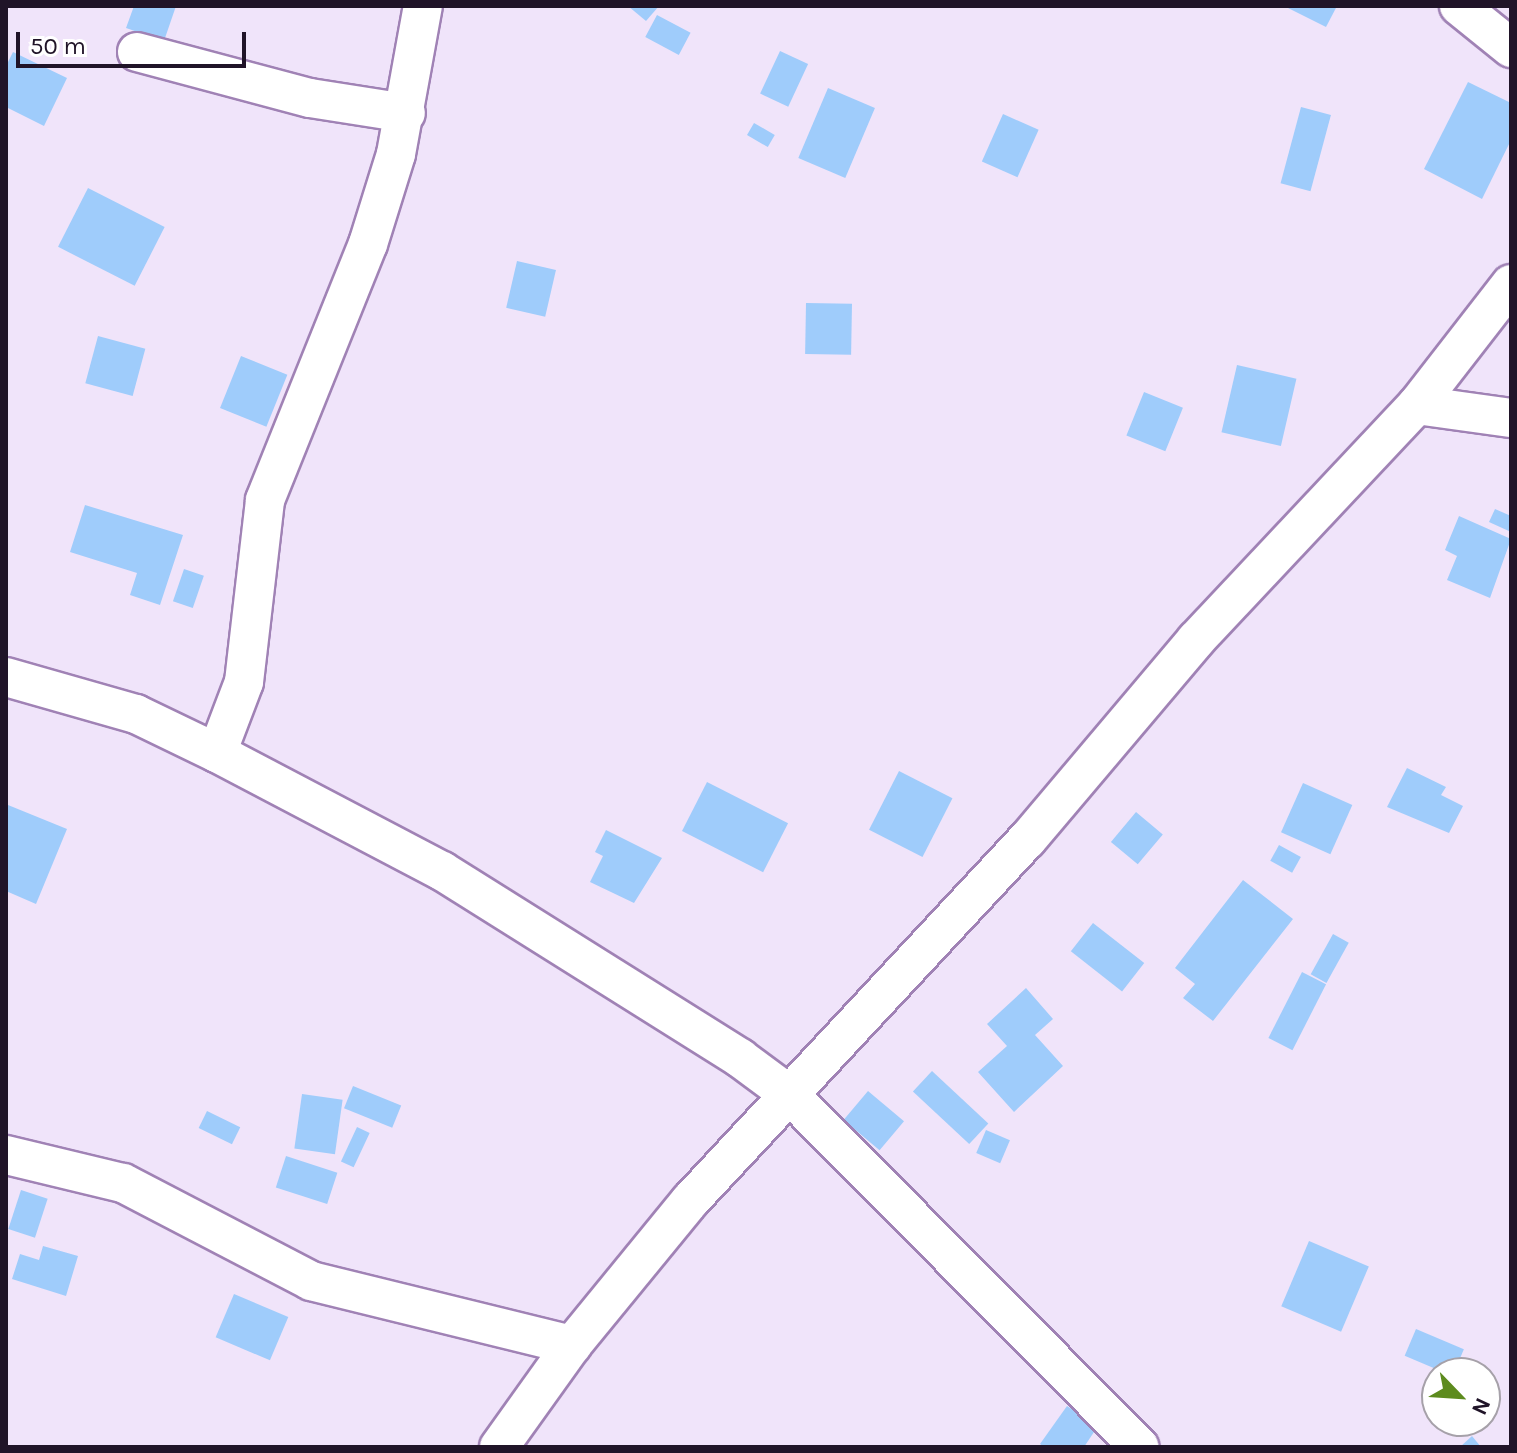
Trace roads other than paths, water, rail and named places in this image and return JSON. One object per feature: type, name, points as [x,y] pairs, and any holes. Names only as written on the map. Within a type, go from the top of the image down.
[{"type":"street","points":[[217,753],[244,682],[265,500],[368,244],[406,113],[423,6]]},
{"type":"street","points":[[1459,6],[1511,48]]},
{"type":"street","points":[[137,52],[310,98],[406,113]]},
{"type":"street","points":[[499,1447],[572,1345],[690,1201],[1027,840],[1196,640],[1417,405],[1511,284]]},
{"type":"street","points":[[1417,405],[1511,418]]},
{"type":"street","points":[[6,677],[136,714],[217,753],[442,871],[740,1058],[790,1095],[1140,1447]]},
{"type":"street","points":[[6,1155],[123,1183],[311,1281],[572,1345]]}]
